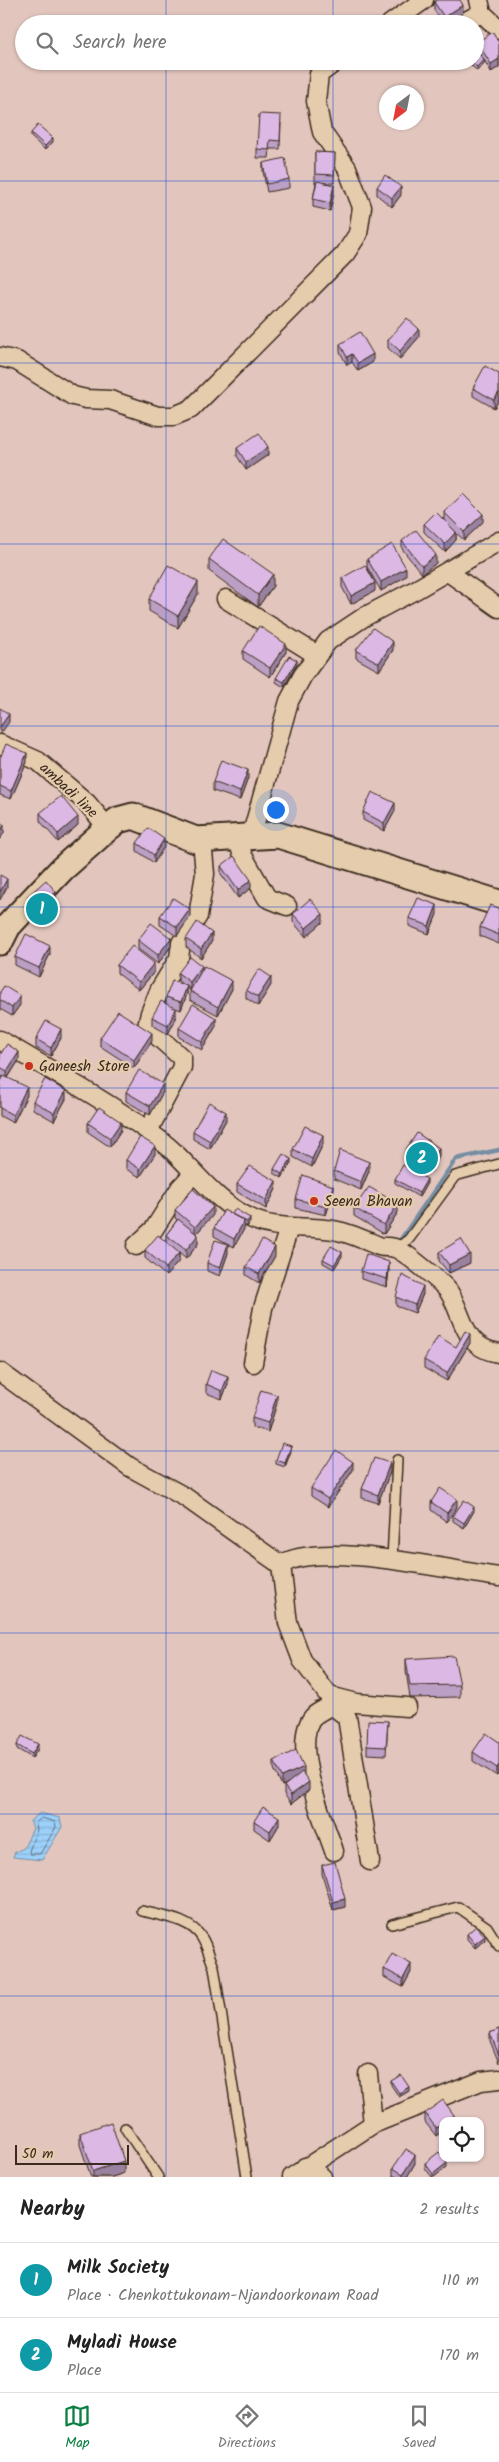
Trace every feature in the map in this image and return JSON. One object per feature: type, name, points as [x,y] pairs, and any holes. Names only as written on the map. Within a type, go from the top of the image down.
[{"type":"main road","points":[[0,942],[8,926],[62,869],[118,820],[132,816],[196,840],[278,835],[499,903]]},
{"type":"street","points":[[403,15],[424,0]]},
{"type":"street","points":[[471,15],[481,7],[499,29]]},
{"type":"street","points":[[0,357],[16,362],[74,396],[86,400],[110,400],[158,416],[174,416],[190,409],[345,254],[358,234],[362,207],[347,168],[322,132],[316,102],[319,74],[325,70]]},
{"type":"street","points":[[287,906],[267,898],[243,856],[244,837],[289,701],[303,675],[328,641],[364,617],[448,572],[499,540]]},
{"type":"street","points":[[448,572],[499,608]]},
{"type":"street","points":[[226,599],[317,655]]},
{"type":"street","name":"ambadi line","points":[[0,744],[38,761],[87,803],[108,828]]},
{"type":"street","points":[[148,1132],[182,1067],[182,1058],[147,1027],[150,1013],[160,989],[179,958],[181,943],[198,916],[205,874],[202,840]]},
{"type":"street","points":[[0,1040],[86,1090],[148,1132],[175,1153],[214,1193],[247,1217],[271,1226],[328,1229],[361,1237],[381,1246],[397,1248],[439,1281],[450,1293],[458,1314],[474,1340],[483,1347],[499,1353]]},
{"type":"street","points":[[136,1246],[154,1229],[180,1188],[194,1173]]},
{"type":"street","points":[[253,1363],[262,1308],[289,1228]]},
{"type":"street","points":[[0,1372],[130,1467],[185,1497],[281,1565]]},
{"type":"street","points":[[281,1565],[285,1562],[319,1555],[359,1555],[499,1577]]},
{"type":"street","points":[[281,1565],[282,1591],[288,1623],[302,1660],[331,1700],[347,1717],[370,1861]]},
{"type":"street","points":[[334,1851],[311,1783],[305,1744],[308,1727],[315,1715],[331,1700],[407,1707]]},
{"type":"street","points":[[368,2074],[373,2124]]},
{"type":"street","points":[[298,2172],[373,2124],[481,2081],[499,2080]]},
{"type":"street","points":[[298,2172],[322,2177]]},
{"type":"lane","points":[[397,1248],[409,1239],[455,1176],[499,1164]]},
{"type":"lane","points":[[392,1560],[397,1460]]},
{"type":"lane","points":[[392,1924],[458,1907],[487,1927],[499,1946]]},
{"type":"lane","points":[[142,1911],[173,1918],[190,1927],[202,1937],[214,1967],[247,2177]]},
{"type":"lane","points":[[125,2128],[158,2177]]},
{"type":"water","points":[[40,1813],[60,1818],[62,1827],[42,1860],[13,1857],[15,1852],[24,1848],[33,1828],[30,1821]]},
{"type":"building","points":[[437,0],[460,0],[463,5],[447,15],[443,15],[434,2]]},
{"type":"building","points":[[493,32],[499,43],[499,59],[491,64],[484,53],[484,38]]},
{"type":"building","points":[[259,114],[281,115],[280,141],[270,140],[269,150],[257,149]]},
{"type":"building","points":[[38,125],[53,138],[45,146],[31,133]]},
{"type":"building","points":[[315,152],[335,153],[334,175],[315,174]]},
{"type":"building","points":[[285,158],[289,179],[267,184],[263,163]]},
{"type":"building","points":[[385,175],[401,187],[392,198],[377,187]]},
{"type":"building","points":[[317,181],[334,185],[330,203],[313,199]]},
{"type":"building","points":[[407,318],[419,329],[400,351],[388,340]]},
{"type":"building","points":[[360,332],[373,354],[358,363],[352,354],[347,357],[340,344]]},
{"type":"building","points":[[485,366],[499,374],[499,392],[494,400],[473,388]]},
{"type":"building","points":[[259,433],[268,447],[246,462],[237,448]]},
{"type":"building","points":[[463,494],[483,514],[464,532],[444,512]]},
{"type":"building","points":[[436,512],[456,532],[445,544],[424,524]]},
{"type":"building","points":[[416,530],[436,555],[422,566],[402,541]]},
{"type":"building","points":[[223,539],[273,574],[258,595],[209,559]]},
{"type":"building","points":[[392,544],[406,568],[381,582],[367,559]]},
{"type":"building","points":[[168,565],[198,582],[178,616],[149,599]]},
{"type":"building","points":[[365,565],[375,583],[351,596],[342,578]]},
{"type":"building","points":[[259,626],[286,644],[270,668],[243,651]]},
{"type":"building","points":[[373,628],[393,642],[379,663],[356,650]]},
{"type":"building","points":[[289,656],[297,660],[284,682],[276,678]]},
{"type":"building","points":[[0,708],[9,714],[0,727]]},
{"type":"building","points":[[6,744],[27,753],[11,791],[0,786],[0,758]]},
{"type":"building","points":[[221,760],[248,770],[240,792],[213,782]]},
{"type":"building","points":[[372,792],[395,803],[384,823],[363,812]]},
{"type":"building","points":[[61,796],[78,817],[58,834],[40,813]]},
{"type":"building","points":[[0,823],[4,825],[0,831]]},
{"type":"building","points":[[148,828],[164,839],[154,855],[137,843]]},
{"type":"building","points":[[234,856],[251,880],[238,890],[221,866]]},
{"type":"building","points":[[0,875],[7,879],[0,892]]},
{"type":"building","points":[[46,880],[56,892],[38,908],[28,896]]},
{"type":"building","points":[[173,898],[190,909],[177,927],[160,916]]},
{"type":"building","points":[[418,898],[437,905],[429,926],[409,918]]},
{"type":"building","points":[[310,899],[323,914],[306,928],[293,914]]},
{"type":"building","points":[[490,905],[499,908],[499,935],[480,927]]},
{"type":"building","points":[[197,922],[212,933],[201,949],[186,939]]},
{"type":"building","points":[[151,923],[171,938],[158,955],[138,940]]},
{"type":"building","points":[[26,934],[50,946],[39,968],[15,957]]},
{"type":"building","points":[[132,946],[154,963],[139,982],[117,965]]},
{"type":"building","points":[[190,957],[202,966],[190,982],[178,973]]},
{"type":"building","points":[[204,966],[232,981],[218,1007],[190,991]]},
{"type":"building","points":[[259,969],[271,977],[258,997],[246,990]]},
{"type":"building","points":[[172,981],[187,986],[181,1002],[166,997]]},
{"type":"building","points":[[4,986],[20,996],[12,1008],[0,1000],[0,992]]},
{"type":"building","points":[[161,1001],[176,1009],[168,1025],[152,1017]]},
{"type":"building","points":[[193,1004],[216,1018],[202,1042],[179,1028]]},
{"type":"building","points":[[118,1011],[152,1033],[134,1060],[100,1038]]},
{"type":"building","points":[[46,1021],[61,1029],[51,1048],[36,1039]]},
{"type":"building","points":[[7,1044],[19,1052],[7,1071],[0,1067],[0,1055]]},
{"type":"building","points":[[139,1070],[163,1084],[150,1106],[126,1092]]},
{"type":"building","points":[[4,1076],[27,1087],[13,1115],[0,1108],[0,1083]]},
{"type":"building","points":[[45,1079],[66,1091],[54,1113],[33,1101]]},
{"type":"building","points":[[209,1102],[226,1112],[210,1141],[193,1131]]},
{"type":"building","points":[[99,1107],[121,1122],[110,1138],[88,1123]]},
{"type":"building","points":[[305,1126],[323,1135],[312,1159],[293,1149]]},
{"type":"building","points":[[417,1133],[439,1148],[431,1164],[405,1151]]},
{"type":"building","points":[[140,1137],[155,1146],[140,1169],[126,1160]]},
{"type":"building","points":[[340,1150],[369,1162],[361,1182],[334,1171]]},
{"type":"building","points":[[283,1154],[291,1159],[282,1174],[274,1169]]},
{"type":"building","points":[[403,1165],[427,1179],[419,1193],[395,1179]]},
{"type":"building","points":[[250,1166],[276,1181],[266,1200],[237,1184]]},
{"type":"building","name":"Seena Bhavan","points":[[303,1175],[333,1186],[326,1207],[296,1199]]},
{"type":"building","points":[[369,1187],[398,1204],[384,1225],[354,1208]]},
{"type":"building","points":[[193,1189],[213,1207],[195,1227],[175,1210]]},
{"type":"building","points":[[235,1209],[250,1218],[247,1222],[232,1214]]},
{"type":"building","points":[[224,1210],[244,1221],[234,1239],[214,1228]]},
{"type":"building","points":[[178,1219],[198,1235],[186,1250],[166,1235]]},
{"type":"building","points":[[158,1235],[179,1253],[166,1268],[145,1250]]},
{"type":"building","points":[[461,1239],[470,1254],[449,1265],[439,1252]]},
{"type":"building","points":[[215,1240],[228,1244],[220,1268],[207,1263]]},
{"type":"building","points":[[262,1240],[275,1247],[259,1274],[246,1267]]},
{"type":"building","points":[[331,1246],[342,1252],[334,1265],[323,1259]]},
{"type":"building","points":[[366,1254],[389,1262],[387,1279],[361,1271]]},
{"type":"building","points":[[402,1275],[423,1286],[415,1305],[396,1297]]},
{"type":"building","points":[[465,1331],[470,1334],[447,1373],[424,1360],[438,1336],[456,1347]]},
{"type":"building","points":[[211,1370],[228,1376],[222,1391],[206,1384]]},
{"type":"building","points":[[261,1390],[277,1395],[268,1423],[252,1418]]},
{"type":"building","points":[[282,1443],[291,1446],[285,1463],[276,1460]]},
{"type":"building","points":[[336,1450],[353,1462],[328,1499],[311,1488]]},
{"type":"building","points":[[374,1458],[390,1463],[378,1495],[362,1489]]},
{"type":"building","points":[[440,1488],[457,1499],[447,1513],[431,1502]]},
{"type":"building","points":[[464,1500],[474,1507],[464,1523],[453,1516]]},
{"type":"building","points":[[454,1656],[460,1685],[410,1686],[406,1659]]},
{"type":"building","points":[[368,1720],[388,1721],[386,1747],[367,1746]]},
{"type":"building","points":[[486,1733],[499,1742],[499,1765],[497,1768],[473,1752]]},
{"type":"building","points":[[22,1736],[38,1744],[32,1754],[17,1745]]},
{"type":"building","points":[[296,1750],[304,1767],[282,1777],[274,1761]]},
{"type":"building","points":[[302,1772],[309,1782],[291,1795],[284,1786]]},
{"type":"building","points":[[263,1807],[279,1817],[270,1831],[254,1821]]},
{"type":"building","points":[[335,1862],[345,1899],[333,1902],[322,1865]]},
{"type":"building","points":[[476,1926],[485,1936],[475,1944],[467,1934]]},
{"type":"building","points":[[392,1954],[411,1964],[403,1979],[384,1969]]},
{"type":"building","points":[[499,2029],[499,2055],[490,2033]]},
{"type":"building","points":[[401,2075],[409,2087],[399,2093],[391,2081]]},
{"type":"building","points":[[443,2100],[454,2115],[451,2117],[439,2117],[439,2126],[436,2128],[425,2113]]},
{"type":"building","points":[[111,2122],[124,2161],[93,2171],[80,2133]]},
{"type":"building","points":[[406,2149],[415,2155],[403,2174],[393,2168]]},
{"type":"building","points":[[439,2152],[439,2162],[447,2163],[433,2174],[425,2163]]},
{"type":"waterway","points":[[401,1239],[456,1159],[499,1150]]},
{"type":"place","name":"Milk Society","points":[[42,909]]},
{"type":"place","name":"Ganeesh Store","points":[[29,1066]]},
{"type":"place","name":"Myladi House","points":[[422,1158]]},
{"type":"place","name":"Seena Bhavan","points":[[314,1201]]}]
